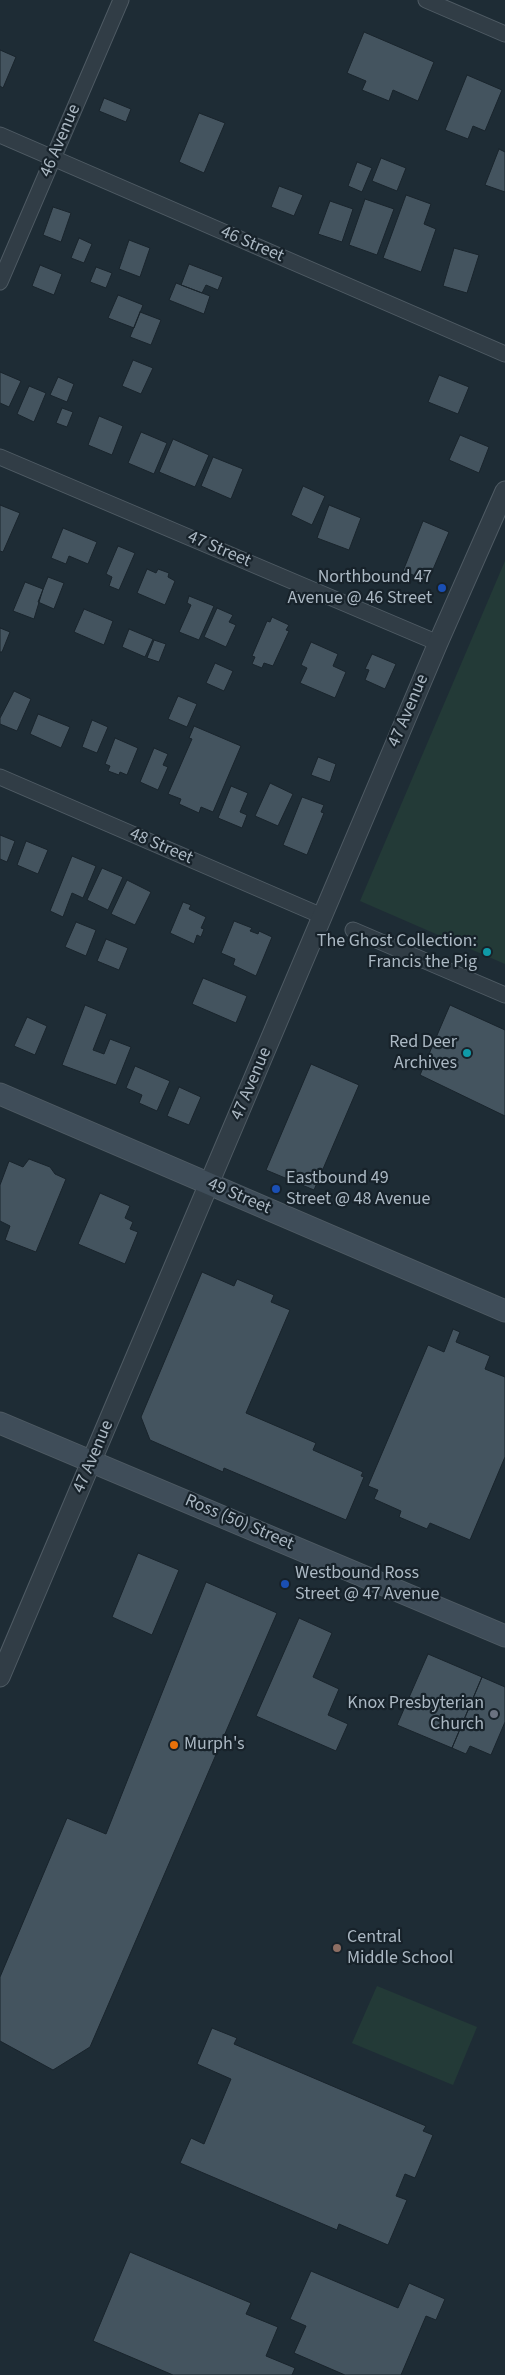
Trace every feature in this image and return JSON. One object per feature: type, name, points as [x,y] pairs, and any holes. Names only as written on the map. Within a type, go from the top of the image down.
[{"type":"main road","name":"49 Street","points":[[0,1094],[505,1311]]},
{"type":"main road","name":"Ross (50) Street","points":[[0,1423],[505,1636]]},
{"type":"street","name":"46 Avenue","points":[[0,282],[121,0]]},
{"type":"street","points":[[426,0],[505,34]]},
{"type":"street","name":"46 Street","points":[[0,135],[505,354]]},
{"type":"street","name":"47 Street","points":[[0,457],[438,643]]},
{"type":"street","name":"47 Avenue","points":[[0,1677],[438,643],[505,491]]},
{"type":"street","name":"48 Street","points":[[0,777],[322,916]]},
{"type":"street","points":[[353,930],[505,995]]},
{"type":"green space","points":[[505,561],[505,964],[360,901]]},
{"type":"green space","points":[[377,1986],[477,2027],[453,2085],[352,2043]]},
{"type":"building","points":[[364,32],[434,62],[418,101],[393,90],[389,101],[362,90],[366,81],[347,73]]},
{"type":"building","points":[[0,50],[16,57],[3,88],[0,86]]},
{"type":"building","points":[[467,75],[502,90],[485,131],[473,126],[468,139],[445,130]]},
{"type":"building","points":[[104,98],[131,109],[126,122],[99,111]]},
{"type":"building","points":[[199,113],[225,123],[204,173],[179,162]]},
{"type":"building","points":[[499,149],[505,152],[505,192],[485,185]]},
{"type":"building","points":[[381,158],[406,168],[397,191],[372,181]]},
{"type":"building","points":[[357,162],[372,168],[362,192],[348,186]]},
{"type":"building","points":[[279,186],[303,195],[294,216],[271,207]]},
{"type":"building","points":[[406,195],[431,204],[424,224],[436,229],[421,272],[383,258]]},
{"type":"building","points":[[365,199],[394,209],[377,255],[349,245]]},
{"type":"building","points":[[330,201],[353,209],[342,242],[318,234]]},
{"type":"building","points":[[53,207],[71,213],[61,242],[43,235]]},
{"type":"building","points":[[79,238],[92,244],[84,263],[71,258]]},
{"type":"building","points":[[129,240],[150,248],[140,277],[119,269]]},
{"type":"building","points":[[454,248],[479,255],[467,293],[443,286]]},
{"type":"building","points":[[189,264],[223,277],[218,290],[206,285],[202,293],[181,285]]},
{"type":"building","points":[[40,265],[62,274],[54,295],[32,286]]},
{"type":"building","points":[[96,267],[112,273],[106,288],[90,282]]},
{"type":"building","points":[[176,283],[210,296],[204,314],[169,300]]},
{"type":"building","points":[[118,295],[143,305],[134,328],[108,318]]},
{"type":"building","points":[[140,312],[161,320],[151,345],[130,337]]},
{"type":"building","points":[[133,360],[153,368],[141,394],[122,386]]},
{"type":"building","points":[[0,372],[21,381],[9,407],[0,403]]},
{"type":"building","points":[[439,375],[469,387],[458,414],[428,402]]},
{"type":"building","points":[[58,377],[74,384],[67,402],[50,395]]},
{"type":"building","points":[[29,386],[46,393],[34,422],[17,414]]},
{"type":"building","points":[[62,408],[73,412],[67,427],[56,423]]},
{"type":"building","points":[[99,416],[123,426],[112,455],[88,445]]},
{"type":"building","points":[[141,432],[167,443],[154,474],[128,463]]},
{"type":"building","points":[[460,435],[489,447],[479,473],[449,460]]},
{"type":"building","points":[[173,439],[209,455],[195,487],[159,472]]},
{"type":"building","points":[[213,457],[243,469],[231,499],[201,486]]},
{"type":"building","points":[[303,486],[325,496],[312,525],[291,515]]},
{"type":"building","points":[[0,505],[20,513],[3,552],[0,551]]},
{"type":"building","points":[[329,505],[361,518],[349,550],[317,538]]},
{"type":"building","points":[[423,521],[449,532],[428,581],[403,571]]},
{"type":"building","points":[[63,528],[97,542],[88,564],[69,556],[66,564],[51,558]]},
{"type":"building","points":[[118,546],[135,553],[119,590],[109,586],[112,577],[106,574]]},
{"type":"building","points":[[147,569],[156,573],[158,569],[169,573],[168,577],[175,581],[165,605],[137,593]]},
{"type":"building","points":[[48,577],[64,583],[54,609],[38,602]]},
{"type":"building","points":[[25,582],[43,589],[34,619],[13,611]]},
{"type":"building","points":[[189,596],[214,606],[199,640],[179,632],[191,605],[187,603]]},
{"type":"building","points":[[217,608],[233,615],[229,622],[236,625],[226,647],[204,637]]},
{"type":"building","points":[[84,609],[113,621],[104,645],[74,632]]},
{"type":"building","points":[[272,617],[289,625],[286,630],[289,631],[273,666],[264,663],[262,668],[252,664],[255,657],[252,656],[267,621],[270,622]]},
{"type":"building","points":[[0,628],[10,632],[2,652],[0,652]]},
{"type":"building","points":[[129,629],[153,639],[145,657],[122,647]]},
{"type":"building","points":[[154,640],[166,644],[159,662],[147,658]]},
{"type":"building","points":[[311,642],[338,654],[333,666],[346,672],[335,698],[300,683],[307,668],[301,665]]},
{"type":"building","points":[[372,654],[396,664],[385,689],[365,680],[369,670],[365,669]]},
{"type":"building","points":[[215,663],[233,671],[224,691],[206,683]]},
{"type":"building","points":[[14,691],[31,699],[17,731],[0,724],[0,718]]},
{"type":"building","points":[[178,696],[197,704],[187,727],[168,719]]},
{"type":"building","points":[[38,714],[70,727],[61,748],[30,734]]},
{"type":"building","points":[[92,720],[108,727],[97,753],[82,747]]},
{"type":"building","points":[[194,726],[241,746],[213,812],[201,807],[199,813],[179,804],[181,799],[168,794],[192,739],[189,738]]},
{"type":"building","points":[[115,738],[138,748],[127,775],[120,772],[119,775],[108,771],[110,766],[105,764]]},
{"type":"building","points":[[154,748],[168,754],[163,765],[168,767],[158,790],[140,782]]},
{"type":"building","points":[[318,757],[336,764],[330,782],[311,775]]},
{"type":"building","points":[[270,783],[293,794],[278,826],[255,816]]},
{"type":"building","points":[[231,786],[248,793],[240,812],[247,815],[242,828],[218,818]]},
{"type":"building","points":[[302,797],[324,805],[321,812],[324,813],[307,855],[283,845]]},
{"type":"building","points":[[0,835],[15,841],[7,862],[0,859]]},
{"type":"building","points":[[26,841],[48,850],[38,874],[17,865]]},
{"type":"building","points":[[72,856],[96,866],[83,898],[72,893],[63,917],[50,911]]},
{"type":"building","points":[[102,868],[123,877],[108,910],[87,900]]},
{"type":"building","points":[[127,880],[151,892],[135,925],[111,914]]},
{"type":"building","points":[[183,902],[191,905],[189,909],[206,917],[201,928],[204,929],[201,937],[197,935],[194,944],[170,933]]},
{"type":"building","points":[[234,921],[252,928],[250,931],[258,934],[259,931],[272,937],[256,976],[233,965],[235,959],[221,953]]},
{"type":"building","points":[[76,922],[96,930],[86,956],[65,947]]},
{"type":"building","points":[[106,939],[128,948],[119,970],[97,961]]},
{"type":"building","points":[[203,978],[247,996],[236,1023],[192,1004]]},
{"type":"building","points":[[85,1005],[107,1014],[93,1050],[104,1054],[110,1039],[131,1047],[116,1085],[62,1065]]},
{"type":"building","name":"Red Deer Archives","points":[[450,1005],[505,1030],[505,1116],[420,1075]]},
{"type":"building","points":[[27,1017],[47,1026],[35,1055],[14,1046]]},
{"type":"building","points":[[311,1064],[359,1085],[314,1190],[266,1170]]},
{"type":"building","points":[[135,1066],[170,1081],[157,1111],[139,1103],[142,1095],[126,1088]]},
{"type":"building","points":[[179,1087],[201,1097],[189,1125],[167,1116]]},
{"type":"building","points":[[29,1159],[50,1167],[55,1174],[66,1179],[36,1252],[5,1240],[10,1226],[0,1221],[0,1185],[9,1161],[23,1167]]},
{"type":"building","points":[[100,1193],[130,1206],[125,1218],[133,1222],[130,1229],[138,1232],[125,1264],[78,1244]]},
{"type":"building","points":[[202,1272],[234,1286],[237,1279],[274,1295],[271,1302],[290,1310],[246,1413],[316,1443],[313,1450],[363,1472],[361,1476],[364,1477],[346,1520],[224,1468],[223,1472],[150,1440],[141,1417]]},
{"type":"building","points":[[453,1329],[460,1332],[456,1342],[490,1356],[485,1369],[505,1377],[505,1457],[470,1540],[430,1523],[427,1529],[399,1517],[401,1511],[374,1499],[378,1490],[368,1486],[428,1345],[444,1352]]},
{"type":"building","points":[[138,1553],[179,1570],[152,1635],[112,1617]]},
{"type":"building","points":[[206,1582],[277,1613],[90,2047],[53,2070],[0,2041],[0,1977],[67,1818],[106,1834]]},
{"type":"building","points":[[299,1618],[332,1633],[313,1677],[339,1689],[328,1715],[348,1724],[336,1751],[256,1716]]},
{"type":"building","points":[[428,1654],[482,1677],[452,1748],[397,1725]]},
{"type":"building","points":[[482,1677],[505,1687],[505,1722],[491,1755],[470,1746],[466,1754],[452,1748]]},
{"type":"building","points":[[212,2028],[237,2038],[234,2044],[426,2126],[423,2131],[433,2135],[415,2178],[405,2174],[396,2196],[407,2200],[388,2245],[339,2224],[337,2230],[180,2163],[191,2138],[204,2144],[231,2079],[197,2064]]},
{"type":"building","points":[[130,2252],[251,2303],[246,2314],[278,2327],[266,2356],[295,2368],[292,2375],[173,2375],[93,2341]]},
{"type":"building","points":[[311,2271],[398,2308],[409,2283],[445,2299],[436,2320],[426,2316],[401,2375],[345,2375],[294,2353],[306,2326],[290,2319]]},
{"type":"place","name":"Northbound 47 Avenue @ 46 Street","points":[[442,588]]},
{"type":"place","name":"The Ghost Collection: Francis the Pig","points":[[487,952]]},
{"type":"place","name":"Red Deer Archives","points":[[467,1053]]},
{"type":"place","name":"Eastbound 49 Street @ 48 Avenue","points":[[276,1189]]},
{"type":"place","name":"Westbound Ross Street @ 47 Avenue","points":[[285,1584]]},
{"type":"place","name":"Knox Presbyterian Church","points":[[494,1714]]},
{"type":"place","name":"Murph's","points":[[174,1745]]},
{"type":"place","name":"Central Middle School","points":[[337,1948]]}]
